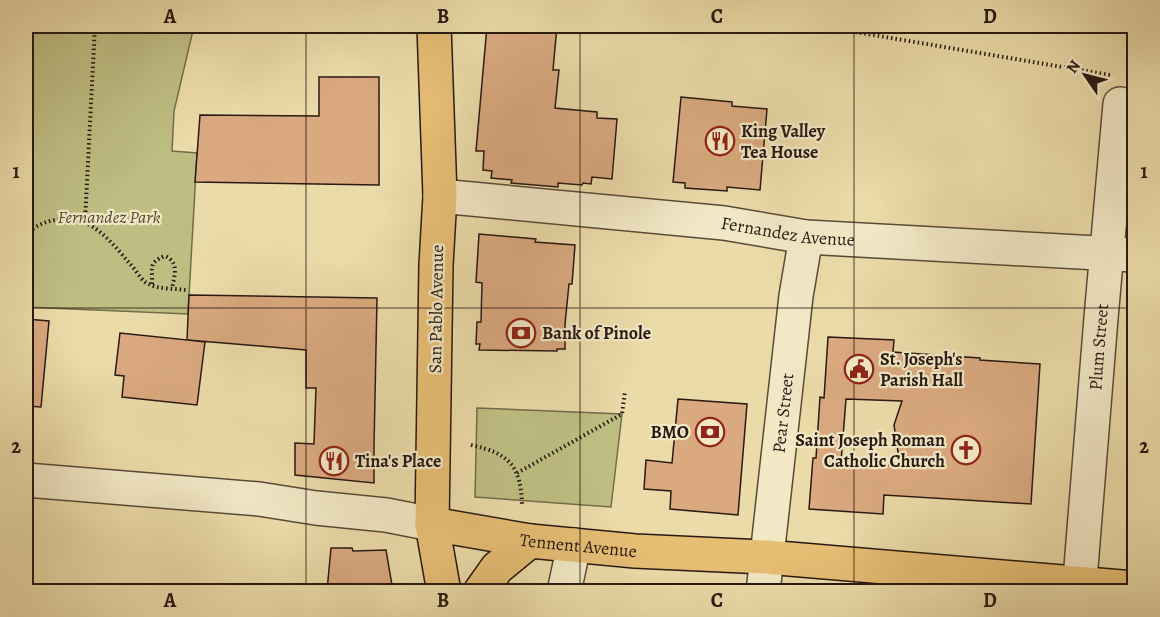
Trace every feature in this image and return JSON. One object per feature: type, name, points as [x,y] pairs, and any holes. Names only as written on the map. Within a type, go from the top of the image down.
[{"type":"main road","name":"San Pablo Avenue","points":[[434,26],[440,196],[436,265],[432,524],[444,591]]},
{"type":"main road","name":"Tennent Avenue","points":[[432,524],[530,541],[635,551],[766,557],[1079,587],[1134,588]]},
{"type":"main road","points":[[480,591],[497,568],[530,541]]},
{"type":"street","name":"Plum Street","points":[[1079,587],[1101,318],[1121,254],[1120,90]]},
{"type":"street","name":"Fernandez Avenue","points":[[440,196],[724,223],[806,237],[1121,254]]},
{"type":"street","name":"Pear Street","points":[[762,591],[795,308],[806,237]]},
{"type":"street","name":"Tennent Avenue","points":[[26,480],[259,499],[316,508],[386,515],[432,524]]},
{"type":"street","points":[[564,591],[574,545]]},
{"type":"path","points":[[85,221],[95,26]]},
{"type":"path","points":[[820,26],[972,52],[1120,90]]},
{"type":"path","points":[[26,235],[43,222],[68,218],[85,221],[98,230],[145,281],[155,286],[186,290]]},
{"type":"path","points":[[152,284],[153,263],[165,256],[175,263],[172,288]]},
{"type":"path","points":[[517,473],[622,414],[625,391]]},
{"type":"path","points":[[471,446],[498,453],[508,461],[517,473],[522,488],[522,505]]},
{"type":"green space","name":"Fernandez Park","points":[[26,26],[194,26],[174,111],[172,151],[197,153],[188,314],[26,307]]},
{"type":"green space","points":[[477,408],[622,414],[611,507],[475,497]]},
{"type":"building","points":[[487,26],[557,26],[553,70],[559,70],[555,108],[597,112],[597,118],[617,119],[612,179],[592,177],[591,184],[558,183],[558,187],[511,183],[512,180],[491,178],[492,171],[483,170],[484,151],[476,151]]},
{"type":"building","points":[[319,77],[379,77],[379,185],[195,182],[200,115],[319,116]]},
{"type":"building","name":"King Valley Tea House","points":[[681,97],[732,102],[732,106],[767,109],[760,190],[727,187],[727,191],[685,188],[685,183],[673,182]]},
{"type":"building","points":[[479,234],[575,245],[572,284],[569,284],[565,324],[565,349],[557,349],[557,351],[479,350],[480,344],[476,344],[477,322],[481,322],[482,283],[476,282]]},
{"type":"building","points":[[189,295],[377,298],[374,483],[295,475],[295,443],[314,444],[316,388],[306,388],[306,350],[188,340],[205,342],[197,405],[122,397],[124,376],[115,375],[120,333],[187,340]]},
{"type":"building","points":[[26,319],[49,321],[41,407],[26,406]]},
{"type":"building","name":"Saint Joseph Roman Catholic Church","points":[[828,337],[894,340],[893,352],[1040,364],[1031,504],[884,495],[883,514],[809,509],[813,458],[816,458],[820,397],[824,398]],"holes":[[[846,399],[902,401],[894,425],[900,466],[841,462]]]},
{"type":"building","name":"BMO","points":[[678,399],[747,404],[738,515],[670,509],[671,491],[644,489],[646,460],[672,463]]},
{"type":"building","points":[[331,548],[352,548],[353,551],[386,550],[393,591],[327,591]]},
{"type":"place","name":"King Valley Tea House","points":[[720,141]]},
{"type":"place","name":"Bank of Pinole","points":[[521,333]]},
{"type":"place","name":"St. Joseph's Parish Hall","points":[[859,369]]},
{"type":"place","name":"BMO","points":[[710,432]]},
{"type":"place","name":"Saint Joseph Roman Catholic Church","points":[[966,450]]},
{"type":"place","name":"Tina's Place","points":[[334,461]]}]
